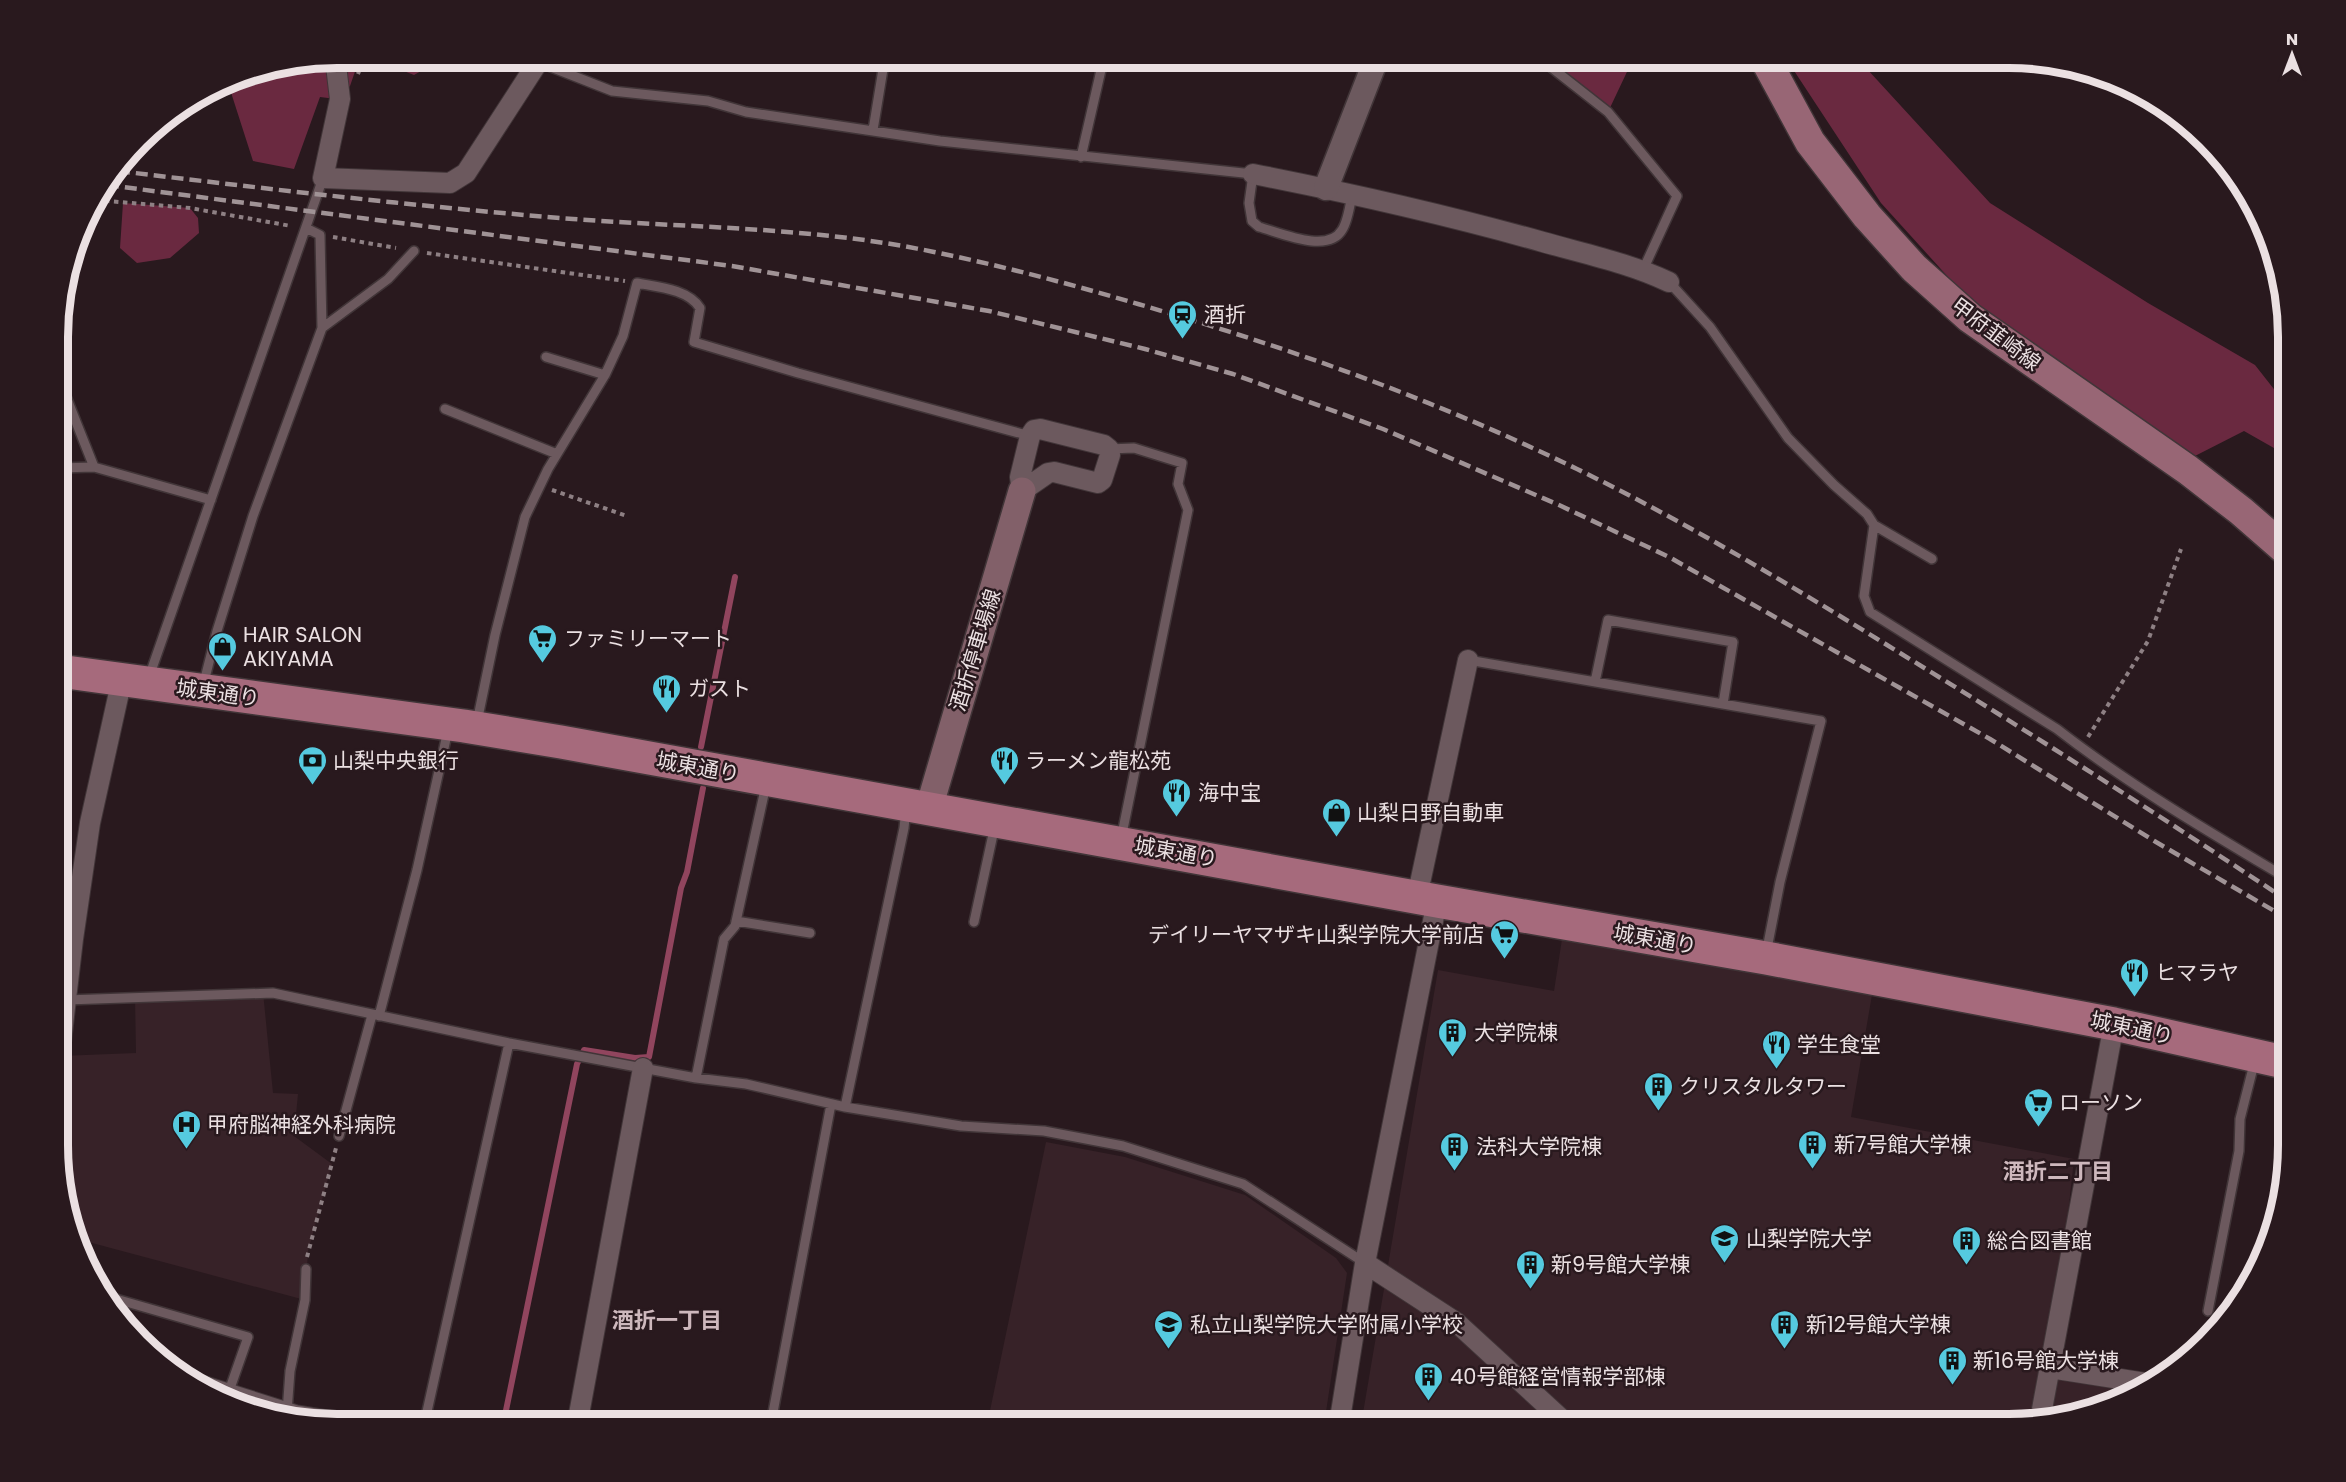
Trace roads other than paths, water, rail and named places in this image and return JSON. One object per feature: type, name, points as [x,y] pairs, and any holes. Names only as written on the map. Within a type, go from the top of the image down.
[{"type":"highway","name":"城東通り","points":[[68,672],[462,726],[1766,958],[2114,1024],[2278,1060]]},
{"type":"main road","name":"甲府韮崎線","points":[[1770,68],[1810,141],[1867,216],[1914,268],[1970,318],[2188,470],[2278,543]]},
{"type":"main road","name":"酒折停車場線","points":[[918,807],[1022,491]]},
{"type":"street","points":[[336,68],[340,99],[323,178],[450,183],[466,172],[531,68]]},
{"type":"street","points":[[1326,188],[1373,68]]},
{"type":"street","points":[[1253,174],[1326,188],[1496,229],[1643,270],[1669,282]]},
{"type":"street","points":[[1040,429],[1104,445],[1109,449],[1105,475],[1098,483],[1054,472],[1022,491],[1020,477],[1030,436],[1034,430],[1040,429]]},
{"type":"street","points":[[1342,1414],[1365,1263],[1468,660]]},
{"type":"street","points":[[68,971],[90,823],[135,680]]},
{"type":"street","points":[[2041,1412],[2114,1024]]},
{"type":"street","points":[[579,1414],[643,1068]]},
{"type":"street","points":[[1365,1263],[1457,1323],[1556,1414]]},
{"type":"street","points":[[2050,1368],[2137,1382]]},
{"type":"lane","points":[[558,68],[612,91],[708,101],[746,111],[940,141],[1253,174],[1249,202],[1252,221],[1259,227],[1319,243],[1330,241],[1344,228],[1352,194]]},
{"type":"lane","points":[[873,130],[883,68]]},
{"type":"lane","points":[[1081,156],[1101,68]]},
{"type":"lane","points":[[1552,68],[1608,112],[1677,196],[1643,270]]},
{"type":"lane","points":[[135,680],[211,500],[323,178]]},
{"type":"lane","points":[[202,691],[217,631],[253,516],[322,328],[320,235],[306,228]]},
{"type":"lane","points":[[322,328],[388,279],[414,251]]},
{"type":"lane","points":[[1669,282],[1710,327],[1788,438],[1834,485],[1868,514],[1874,525],[1932,559]]},
{"type":"lane","points":[[339,1136],[417,870],[462,726],[495,635],[525,517],[557,454],[605,375],[623,336],[638,283],[668,289],[695,299],[700,308],[694,342],[798,373],[1030,436]]},
{"type":"lane","points":[[546,357],[605,375]]},
{"type":"lane","points":[[68,401],[94,466]]},
{"type":"lane","points":[[445,409],[557,454]]},
{"type":"lane","points":[[1109,449],[1134,448],[1182,463],[1178,484],[1188,510],[1121,842]]},
{"type":"lane","points":[[68,467],[94,466],[211,500]]},
{"type":"lane","points":[[1874,525],[1864,596],[1870,612],[2057,729],[2082,748],[2278,873]]},
{"type":"lane","points":[[1595,682],[1608,620],[1733,642],[1723,704]]},
{"type":"lane","points":[[1468,660],[1821,721],[1780,882],[1766,958]]},
{"type":"lane","points":[[696,1078],[724,939],[735,927],[767,780]]},
{"type":"lane","points":[[845,1107],[904,828],[918,807]]},
{"type":"lane","points":[[974,922],[996,820]]},
{"type":"lane","points":[[736,921],[810,933]]},
{"type":"lane","points":[[68,998],[263,992],[509,1043],[696,1078],[746,1084],[845,1107],[961,1126],[1044,1131],[1123,1146],[1243,1184],[1365,1263]]},
{"type":"lane","points":[[426,1414],[509,1043]]},
{"type":"lane","points":[[2208,1311],[2239,1151],[2240,1119],[2256,1055]]},
{"type":"lane","points":[[773,1414],[831,1104]]},
{"type":"lane","points":[[287,1410],[290,1371],[305,1300],[306,1269]]},
{"type":"lane","points":[[116,1299],[248,1337],[229,1392]]},
{"type":"waterway","points":[[701,747],[735,577]]},
{"type":"waterway","points":[[505,1414],[577,1064],[584,1050],[635,1058],[649,1057],[681,888],[687,872],[703,788]]},
{"type":"railway","points":[[124,172],[459,209],[573,219],[800,233],[890,244],[967,259],[1066,284],[1195,321],[1293,353],[1437,406],[1484,426],[1577,469],[1663,513],[1789,585],[1961,690],[2278,894]]},
{"type":"railway","points":[[114,186],[732,266],[989,311],[1145,349],[1233,374],[1383,429],[1559,505],[1669,557],[1990,739],[2156,842],[2278,913]]},
{"type":"place","name":"酒折","points":[[1183,340]]},
{"type":"place","name":"ファミリーマート","points":[[543,664]]},
{"type":"place","name":"HAIR SALON AKIYAMA","points":[[222,672]]},
{"type":"place","name":"ガスト","points":[[667,714]]},
{"type":"place","name":"山梨中央銀行","points":[[312,786]]},
{"type":"place","name":"ラーメン龍松苑","points":[[1004,786]]},
{"type":"place","name":"海中宝","points":[[1177,818]]},
{"type":"place","name":"山梨日野自動車","points":[[1336,838]]},
{"type":"place","name":"デイリーヤマザキ山梨学院大学前店","points":[[1505,960]]},
{"type":"place","name":"ヒマラヤ","points":[[2134,998]]},
{"type":"place","name":"大学院棟","points":[[1453,1058]]},
{"type":"place","name":"学生食堂","points":[[1776,1070]]},
{"type":"place","name":"クリスタルタワー","points":[[1658,1112]]},
{"type":"place","name":"ローソン","points":[[2038,1128]]},
{"type":"place","name":"甲府脳神経外科病院","points":[[186,1150]]},
{"type":"place","name":"新7号館大学棟","points":[[1813,1170]]},
{"type":"place","name":"法科大学院棟","points":[[1455,1172]]},
{"type":"place","name":"山梨学院大学","points":[[1725,1264]]},
{"type":"place","name":"総合図書館","points":[[1966,1266]]},
{"type":"place","name":"新9号館大学棟","points":[[1530,1290]]},
{"type":"place","name":"私立山梨学院大学附属小学校","points":[[1169,1350]]},
{"type":"place","name":"新12号館大学棟","points":[[1785,1350]]},
{"type":"place","name":"新16号館大学棟","points":[[1952,1386]]},
{"type":"place","name":"40号館経営情報学部棟","points":[[1429,1402]]},
{"type":"district","name":"酒折二丁目","points":[[2058,1171]]},
{"type":"district","name":"酒折一丁目","points":[[667,1320]]}]
